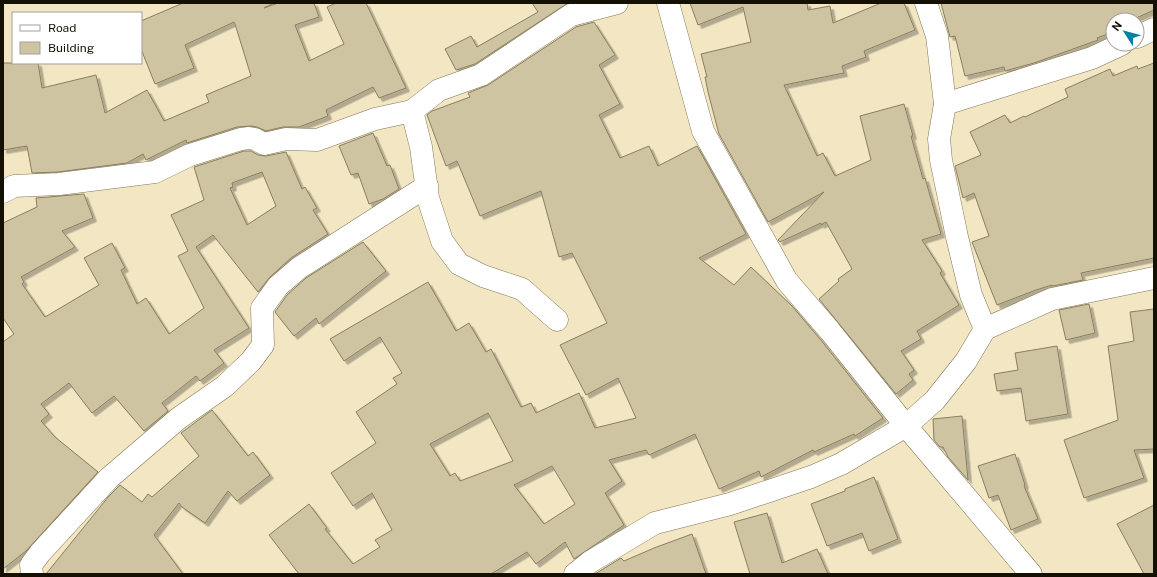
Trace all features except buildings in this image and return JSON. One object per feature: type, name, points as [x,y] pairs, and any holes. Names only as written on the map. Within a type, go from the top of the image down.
[{"type":"street","points":[[3,192],[14,186],[59,184],[155,172],[190,155],[241,139],[255,139],[264,144],[286,139],[317,140],[375,119],[412,111],[439,90],[481,75],[571,15],[617,3]]},
{"type":"street","points":[[668,3],[703,131],[787,281],[830,331],[1023,572]]},
{"type":"street","points":[[926,3],[937,36],[945,104],[940,139],[941,160],[971,295],[985,329]]},
{"type":"street","points":[[945,104],[1092,58],[1105,52]]},
{"type":"street","points":[[412,111],[421,148],[428,198],[442,241],[459,264],[483,276],[522,288],[557,320]]},
{"type":"street","points":[[32,574],[31,566],[40,553],[109,478],[179,418],[225,386],[251,361],[263,345],[262,308],[278,286],[298,268],[426,186]]},
{"type":"street","points":[[575,574],[590,562],[655,523],[730,504],[811,477],[841,464],[906,426],[935,400],[966,361],[985,329],[1052,299],[1154,278]]}]
